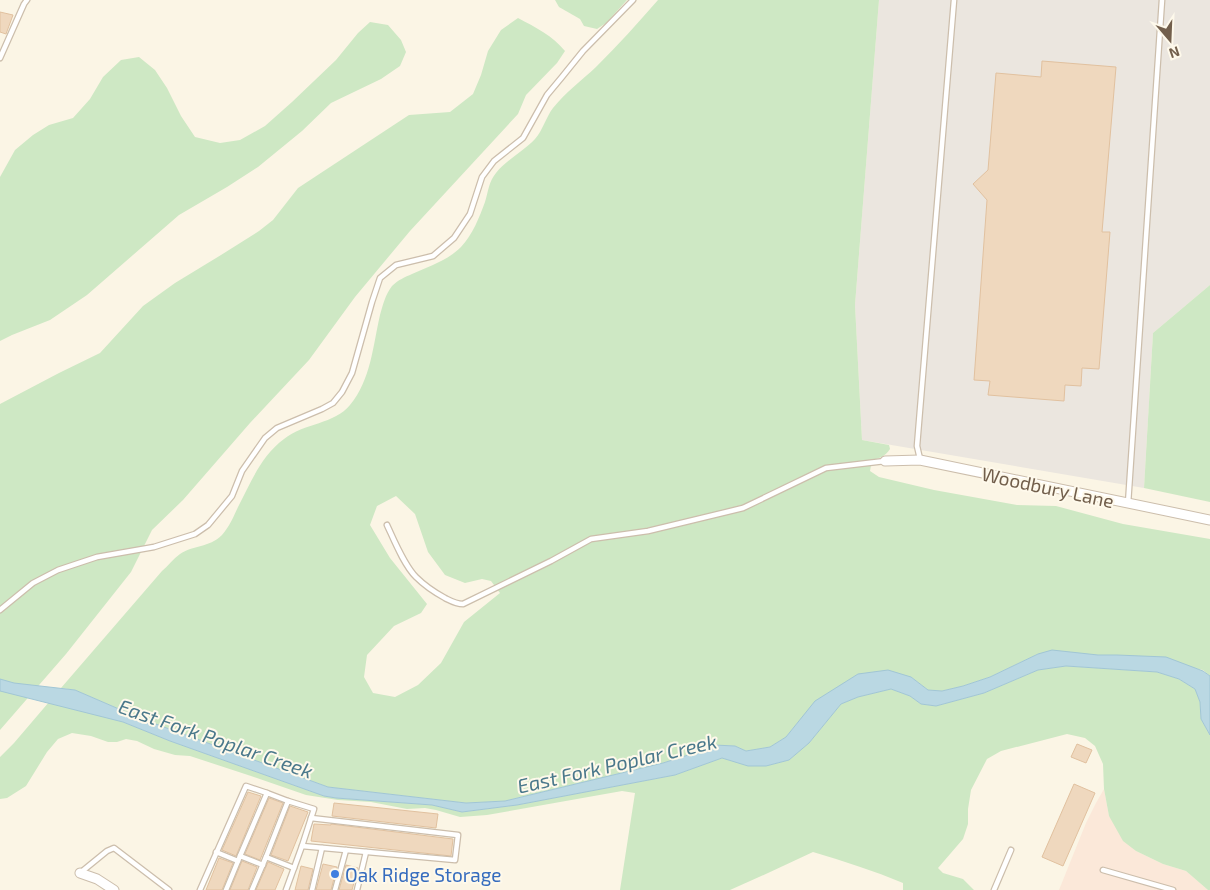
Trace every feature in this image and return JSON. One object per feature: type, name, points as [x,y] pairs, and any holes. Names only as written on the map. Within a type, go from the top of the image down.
[{"type":"street","name":"Woodbury Lane","points":[[886,461],[920,460],[1210,520]]},
{"type":"street","points":[[80,873],[97,879],[114,890]]},
{"type":"lane","points":[[0,58],[27,0]]},
{"type":"lane","points":[[0,610],[33,583],[58,570],[97,556],[154,547],[195,534],[208,525],[232,496],[242,471],[265,438],[277,428],[333,403],[342,392],[352,372],[380,278],[396,265],[433,256],[454,238],[470,214],[482,178],[494,161],[523,138],[547,95],[583,51],[633,0]]},
{"type":"lane","points":[[920,460],[917,446],[954,0]]},
{"type":"lane","points":[[1128,504],[1162,0]]},
{"type":"lane","points":[[387,525],[407,565],[415,576],[431,590],[458,604],[463,604],[591,539],[648,531],[743,508],[826,468],[886,461]]},
{"type":"lane","points":[[200,890],[246,786],[314,809],[286,890]]},
{"type":"lane","points":[[226,890],[267,793]]},
{"type":"lane","points":[[252,890],[288,801]]},
{"type":"lane","points":[[302,846],[455,860],[458,835],[311,818]]},
{"type":"lane","points":[[80,873],[107,850],[114,848],[169,890]]},
{"type":"lane","points":[[312,890],[322,848]]},
{"type":"lane","points":[[335,890],[346,850]]},
{"type":"lane","points":[[994,890],[1011,850]]},
{"type":"lane","points":[[216,852],[263,865]]},
{"type":"lane","points":[[357,890],[366,852]]},
{"type":"lane","points":[[266,857],[294,868]]},
{"type":"lane","points":[[1103,870],[1173,890]]},
{"type":"shaded area","points":[[879,0],[1210,0],[1210,285],[1153,333],[1144,488],[862,440],[855,305]]},
{"type":"shaded area","points":[[1104,789],[1109,816],[1136,851],[1163,864],[1186,871],[1208,890],[1059,890],[1086,823]]},
{"type":"green space","points":[[555,0],[627,0],[606,23],[597,29],[584,26],[580,19],[559,7]]},
{"type":"green space","points":[[658,0],[879,0],[855,305],[862,440],[889,445],[890,449],[882,456],[872,460],[870,471],[879,477],[934,490],[1017,505],[1056,506],[1123,524],[1210,539],[1210,676],[1203,670],[1135,656],[1038,654],[990,677],[942,691],[928,690],[911,677],[858,674],[839,687],[799,721],[786,737],[770,747],[746,751],[735,746],[714,745],[663,763],[505,801],[466,803],[328,787],[142,719],[75,690],[61,688],[175,558],[185,551],[212,542],[222,535],[227,529],[257,470],[276,446],[292,434],[336,416],[350,405],[363,385],[380,315],[386,296],[392,286],[404,278],[444,260],[461,247],[475,226],[485,202],[490,183],[496,173],[535,139],[558,102],[604,59]],"holes":[[[396,496],[415,514],[428,552],[445,575],[465,583],[482,579],[491,581],[500,593],[464,622],[441,663],[418,685],[395,697],[373,693],[364,677],[367,655],[394,626],[421,613],[427,604],[390,558],[370,525],[377,506]]]},
{"type":"green space","points":[[518,18],[549,36],[565,51],[557,63],[526,95],[518,114],[410,231],[355,297],[309,360],[250,423],[183,500],[152,530],[131,572],[66,654],[0,730],[0,404],[100,353],[143,306],[175,283],[259,231],[273,220],[298,188],[409,115],[450,112],[473,94],[488,51],[501,30]]},
{"type":"green space","points":[[370,22],[388,25],[401,40],[406,52],[400,66],[381,79],[331,103],[302,131],[258,167],[179,215],[87,295],[50,320],[0,341],[0,177],[15,150],[49,125],[73,118],[90,99],[103,77],[121,60],[139,57],[155,70],[195,137],[220,143],[240,140],[265,126],[292,102],[336,60],[358,33]]},
{"type":"green space","points":[[1210,285],[1210,502],[1144,488],[1153,333]]},
{"type":"green space","points":[[1066,666],[1157,672],[1179,679],[1195,689],[1200,702],[1201,719],[1210,735],[1210,890],[1186,871],[1163,864],[1136,851],[1123,841],[1109,816],[1104,789],[1103,764],[1095,746],[1085,738],[1067,734],[1001,751],[987,759],[971,790],[968,824],[963,839],[938,868],[943,873],[963,879],[974,890],[903,890],[903,883],[859,866],[813,852],[730,890],[620,890],[635,793],[622,791],[487,815],[460,817],[425,808],[407,809],[371,802],[338,800],[306,795],[190,756],[175,755],[154,749],[137,741],[126,739],[108,742],[91,736],[72,733],[58,739],[47,752],[26,786],[7,798],[0,799],[0,757],[49,702],[123,722],[170,741],[324,796],[432,805],[462,812],[517,805],[675,775],[722,758],[766,766],[789,760],[809,743],[841,704],[858,697],[891,689],[910,696],[921,704],[936,706],[984,693],[1038,670]]},
{"type":"water","name":"East Fork Poplar Creek","points":[[1052,650],[1098,655],[1166,657],[1203,671],[1210,676],[1210,735],[1201,719],[1200,702],[1195,689],[1179,679],[1157,672],[1066,666],[1038,670],[984,693],[936,706],[921,704],[910,696],[891,689],[858,697],[841,704],[809,743],[789,760],[766,766],[748,766],[722,758],[675,775],[517,805],[462,812],[432,805],[324,796],[170,741],[123,722],[0,691],[0,679],[14,683],[75,690],[142,719],[328,787],[466,803],[505,801],[663,763],[714,745],[735,746],[746,751],[770,747],[786,737],[815,701],[858,674],[888,670],[911,677],[928,690],[942,691],[990,677],[1038,654]]},
{"type":"building","points":[[0,12],[13,15],[6,34],[0,32]]},
{"type":"building","points":[[1042,61],[1116,67],[1102,232],[1110,232],[1099,369],[1082,368],[1081,386],[1065,385],[1064,401],[988,395],[990,381],[974,380],[987,200],[973,184],[988,170],[996,73],[1041,77]]},
{"type":"building","points":[[1077,744],[1092,750],[1086,763],[1071,757]]},
{"type":"building","points":[[1074,784],[1095,793],[1063,866],[1042,857]]},
{"type":"building","points":[[248,792],[261,796],[236,856],[222,850]]},
{"type":"building","points":[[269,798],[283,803],[260,860],[245,854]]},
{"type":"building","points":[[334,803],[438,814],[436,828],[332,816]]},
{"type":"building","points":[[290,806],[308,812],[288,861],[271,855]]},
{"type":"building","points":[[314,824],[331,824],[453,839],[451,856],[311,841]]},
{"type":"building","points":[[219,858],[233,863],[222,890],[206,890]]},
{"type":"building","points":[[242,861],[257,867],[248,890],[230,890]]},
{"type":"building","points":[[268,862],[284,869],[275,890],[256,890]]},
{"type":"building","points":[[323,864],[337,867],[331,890],[316,890]]},
{"type":"building","points":[[346,865],[358,868],[352,890],[339,890]]},
{"type":"building","points":[[301,866],[313,869],[308,890],[295,890]]},
{"type":"place","name":"Oak Ridge Storage","points":[[335,874]]}]
